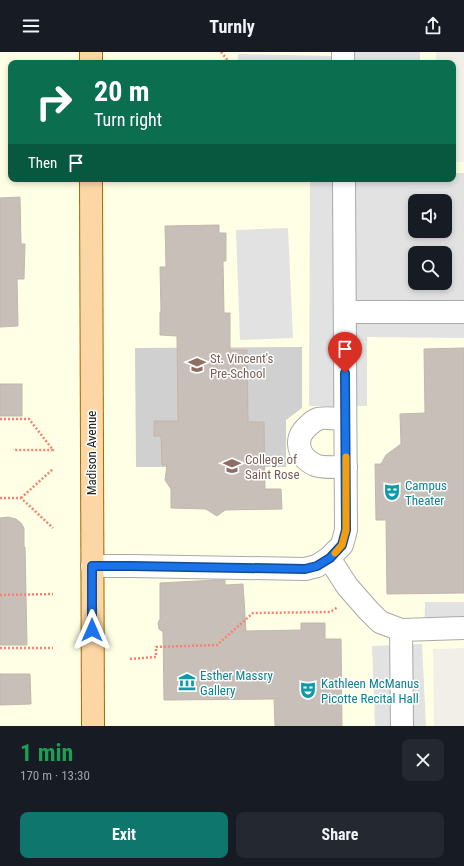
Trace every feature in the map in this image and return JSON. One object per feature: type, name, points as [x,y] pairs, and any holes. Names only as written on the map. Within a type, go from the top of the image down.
[{"type":"main road","name":"Madison Avenue","points":[[91,182],[93,726]]},
{"type":"lane","points":[[92,566],[305,569],[317,566],[330,558],[342,545],[346,530],[344,182]]},
{"type":"lane","points":[[345,312],[464,312]]},
{"type":"lane","points":[[346,419],[318,419],[309,424],[302,431],[298,440],[301,452],[305,459],[316,466],[346,466]]},
{"type":"lane","points":[[330,558],[347,586],[380,622],[402,630],[464,628]]},
{"type":"lane","points":[[402,630],[402,726]]},
{"type":"path","points":[[221,52],[228,60]]},
{"type":"path","points":[[0,419],[29,419],[53,450],[13,450]]},
{"type":"path","points":[[0,498],[20,498],[53,469]]},
{"type":"path","points":[[20,498],[53,528]]},
{"type":"path","points":[[0,595],[53,594]]},
{"type":"path","points":[[130,659],[156,657],[156,647],[217,645],[253,613],[330,612],[356,597]]},
{"type":"path","points":[[0,648],[53,648]]},
{"type":"shaded area","name":"College of Saint Rose","points":[[0,52],[436,52],[436,60],[8,60],[8,182],[456,182],[456,162],[464,162],[464,648],[433,649],[434,726],[0,726]]},
{"type":"shaded area","points":[[352,52],[420,52],[420,60],[352,60]]},
{"type":"shaded area","points":[[238,54],[332,56],[332,60],[238,60]]},
{"type":"shaded area","points":[[456,173],[464,173],[464,338],[367,337],[367,406],[309,406],[310,182],[456,182]]},
{"type":"shaded area","points":[[288,228],[293,338],[240,340],[236,230]]},
{"type":"shaded area","points":[[302,347],[302,408],[286,420],[286,467],[136,467],[135,348]]},
{"type":"shaded area","points":[[425,602],[464,602],[464,640],[424,640]]},
{"type":"shaded area","points":[[422,644],[426,726],[375,726],[372,646]]},
{"type":"building","points":[[20,197],[21,244],[25,244],[24,279],[17,279],[18,326],[0,327],[0,198]]},
{"type":"building","points":[[219,225],[219,233],[226,233],[226,261],[223,261],[224,313],[230,313],[230,350],[247,350],[248,422],[264,422],[265,489],[281,489],[282,509],[225,510],[217,516],[206,509],[171,508],[171,489],[165,480],[167,465],[162,465],[161,436],[154,436],[154,421],[178,421],[177,336],[160,335],[160,267],[166,267],[165,226]]},
{"type":"building","points":[[464,348],[464,593],[387,594],[386,520],[376,520],[375,464],[381,464],[386,455],[401,444],[400,414],[425,413],[424,349]]},
{"type":"building","points":[[0,384],[22,384],[22,416],[0,416]]},
{"type":"building","points":[[8,517],[16,519],[24,528],[27,645],[0,645],[0,518]]},
{"type":"building","points":[[225,580],[225,585],[243,584],[246,631],[301,630],[301,623],[325,623],[325,639],[341,639],[342,726],[275,726],[274,699],[164,700],[163,632],[159,629],[158,623],[160,619],[160,583]]},
{"type":"building","points":[[0,674],[30,674],[31,704],[0,705]]},
{"type":"slow traffic","points":[[335,553],[342,545],[346,530],[346,457]]},
{"type":"place","name":"St. Vincent's Pre-School","points":[[197,365]]},
{"type":"place","name":"College of Saint Rose","points":[[232,466]]},
{"type":"place","name":"Campus Theater","points":[[392,492]]},
{"type":"place","name":"Esther Massry Gallery","points":[[187,682]]},
{"type":"place","name":"Kathleen McManus Picotte Recital Hall","points":[[308,690]]},
{"type":"route","points":[[92,630],[92,566],[305,569],[317,566],[330,558],[342,545],[346,530],[345,373]]}]
